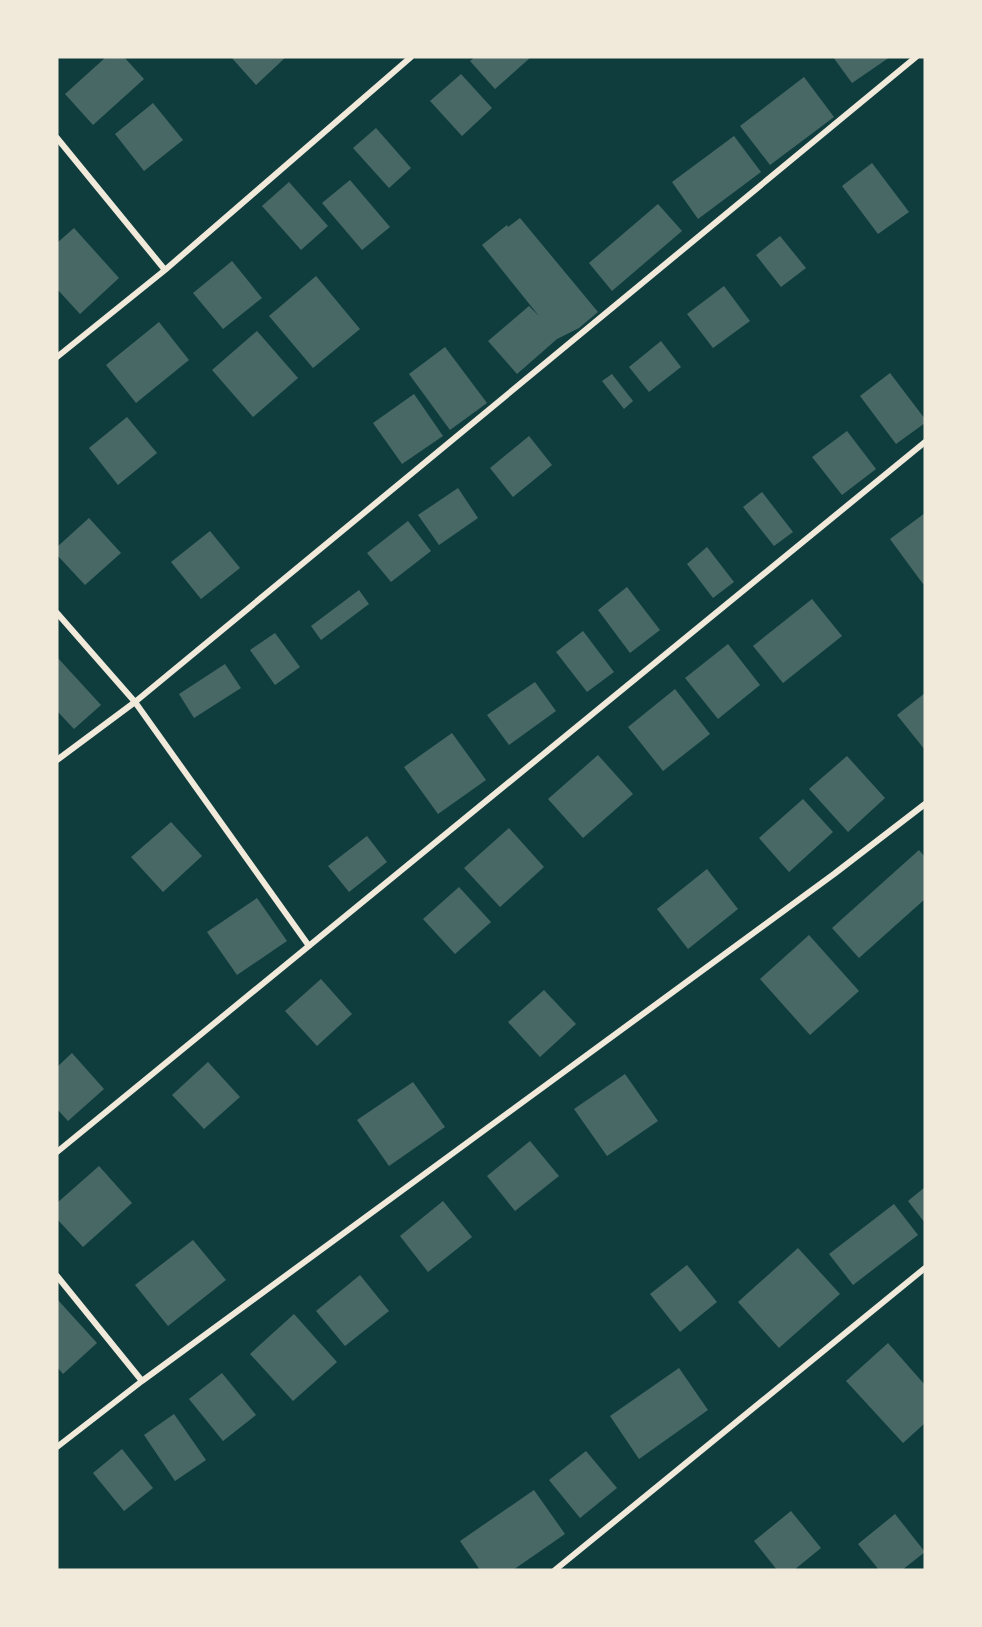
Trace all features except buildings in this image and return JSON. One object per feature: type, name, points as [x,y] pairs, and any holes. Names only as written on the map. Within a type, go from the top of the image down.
[{"type":"street","points":[[57,357],[165,270],[411,57]]},
{"type":"street","points":[[57,760],[135,702],[916,57]]},
{"type":"street","points":[[57,138],[165,270]]},
{"type":"street","points":[[57,1152],[925,442]]},
{"type":"street","points":[[57,614],[135,702],[309,946]]},
{"type":"street","points":[[57,1447],[142,1381],[834,874],[925,804]]},
{"type":"street","points":[[555,1570],[925,1268]]},
{"type":"street","points":[[57,1276],[142,1381]]}]
